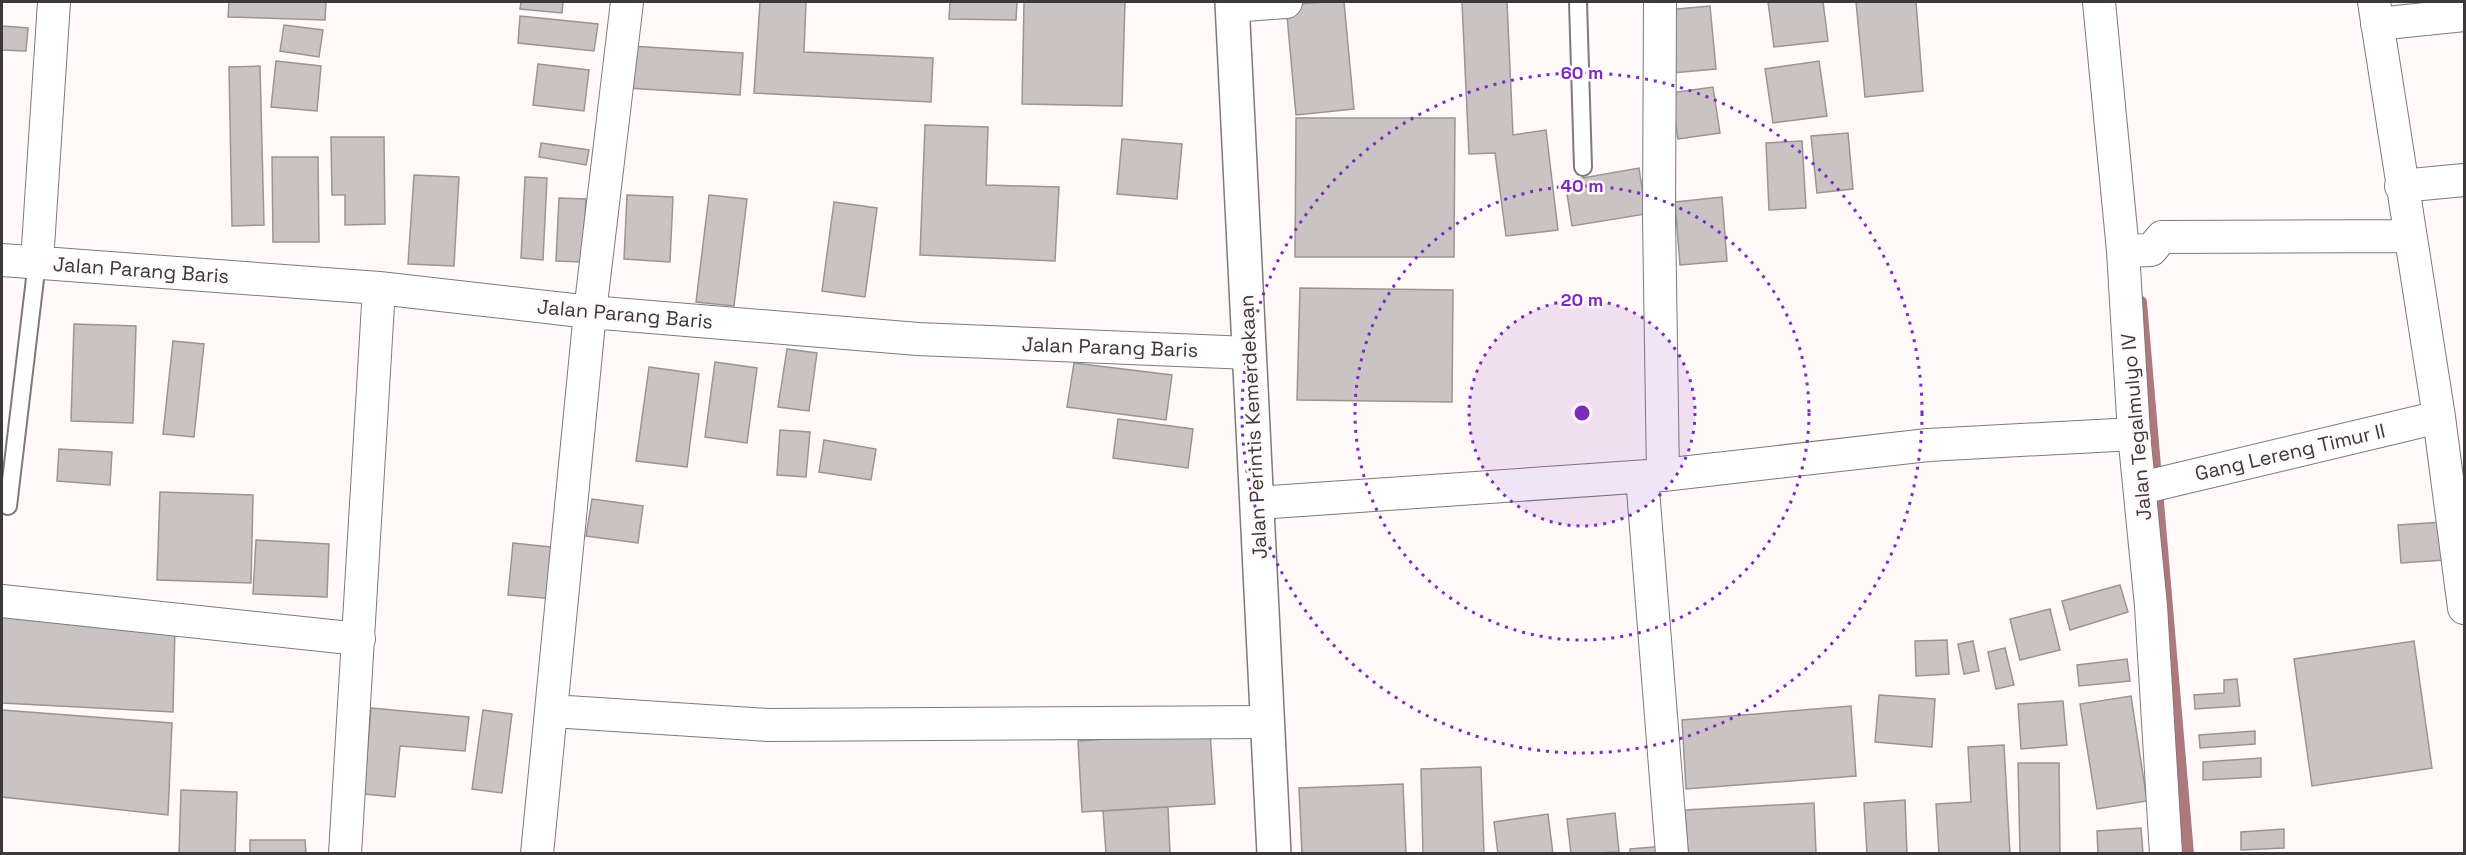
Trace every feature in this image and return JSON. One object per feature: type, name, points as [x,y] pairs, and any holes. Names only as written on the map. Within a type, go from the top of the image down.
[{"type":"street","points":[[37,262],[54,2]]},
{"type":"street","points":[[537,854],[590,312],[627,2]]},
{"type":"street","points":[[1232,4],[1286,2]]},
{"type":"street","points":[[1660,2],[1659,217],[1652,476],[1672,854]]},
{"type":"street","name":"Jalan Tegalmulyo IV","points":[[2099,2],[2135,250],[2134,434],[2153,485],[2166,854]]},
{"type":"street","name":"Jalan Perintis Kemerdekaan","points":[[1232,4],[1274,854]]},
{"type":"street","points":[[2464,15],[2375,13],[2439,417],[2461,566],[2464,609]]},
{"type":"street","points":[[2401,186],[2464,180]]},
{"type":"street","points":[[2135,250],[2162,237],[2409,236]]},
{"type":"street","name":"Jalan Parang Baris","points":[[2,260],[379,288],[590,312],[918,339],[1249,353]]},
{"type":"street","points":[[345,854],[379,288]]},
{"type":"street","name":"Gang Lereng Timur II","points":[[2153,485],[2439,417]]},
{"type":"street","points":[[1257,503],[1652,476],[1928,445],[2134,434]]},
{"type":"street","points":[[2,601],[359,639]]},
{"type":"street","points":[[552,711],[768,725],[1267,722]]},
{"type":"lane","points":[[1578,2],[1583,167]]},
{"type":"lane","points":[[8,506],[37,262]]},
{"type":"building","points":[[229,2],[326,2],[325,20],[228,17]]},
{"type":"building","points":[[521,2],[563,2],[562,13],[520,9]]},
{"type":"building","points":[[760,2],[806,2],[804,52],[933,58],[931,102],[754,93]]},
{"type":"building","points":[[950,2],[1017,2],[1016,20],[949,19]]},
{"type":"building","points":[[1024,2],[1125,2],[1122,106],[1022,104]]},
{"type":"building","points":[[1344,2],[1354,109],[1296,115],[1286,5]]},
{"type":"building","points":[[1462,2],[1507,2],[1513,135],[1546,130],[1558,230],[1506,236],[1495,153],[1469,154]]},
{"type":"building","points":[[1768,2],[1823,2],[1828,41],[1774,47]]},
{"type":"building","points":[[1856,2],[1916,2],[1923,91],[1865,97]]},
{"type":"building","points":[[1710,6],[1716,69],[1672,73],[1666,10]]},
{"type":"building","points":[[520,16],[598,24],[594,51],[518,43]]},
{"type":"building","points":[[284,25],[323,30],[319,57],[280,51]]},
{"type":"building","points":[[2,26],[28,28],[26,51],[2,50]]},
{"type":"building","points":[[630,46],[743,53],[740,95],[627,88]]},
{"type":"building","points":[[276,61],[321,66],[317,111],[271,107]]},
{"type":"building","points":[[1819,61],[1827,116],[1773,123],[1765,69]]},
{"type":"building","points":[[538,64],[589,70],[584,111],[533,105]]},
{"type":"building","points":[[260,66],[264,225],[232,226],[229,67]]},
{"type":"building","points":[[1713,87],[1720,133],[1678,139],[1671,93]]},
{"type":"building","points":[[1296,118],[1455,118],[1454,257],[1295,257]]},
{"type":"building","points":[[925,125],[988,127],[986,185],[1059,187],[1055,261],[920,255]]},
{"type":"building","points":[[1848,133],[1853,189],[1817,193],[1811,136]]},
{"type":"building","points":[[331,137],[384,137],[385,224],[345,225],[345,195],[332,195]]},
{"type":"building","points":[[1122,139],[1182,144],[1177,199],[1117,194]]},
{"type":"building","points":[[1802,141],[1806,208],[1769,210],[1766,143]]},
{"type":"building","points":[[541,143],[589,150],[586,165],[539,157]]},
{"type":"building","points":[[272,157],[318,157],[319,242],[273,242]]},
{"type":"building","points":[[1639,168],[1646,214],[1572,226],[1565,181]]},
{"type":"building","points":[[414,175],[459,177],[454,266],[408,264]]},
{"type":"building","points":[[525,177],[547,178],[543,260],[521,258]]},
{"type":"building","points":[[627,195],[673,197],[670,262],[624,259]]},
{"type":"building","points":[[709,195],[747,199],[734,306],[696,302]]},
{"type":"building","points":[[1722,197],[1727,261],[1680,265],[1675,202]]},
{"type":"building","points":[[559,198],[586,199],[582,262],[556,261]]},
{"type":"building","points":[[834,202],[877,208],[865,297],[822,291]]},
{"type":"building","points":[[1300,288],[1453,290],[1452,402],[1297,400]]},
{"type":"building","points":[[74,324],[136,326],[133,423],[71,421]]},
{"type":"building","points":[[173,341],[204,344],[194,437],[163,434]]},
{"type":"building","points":[[787,349],[817,353],[809,411],[778,407]]},
{"type":"building","points":[[715,362],[757,368],[747,443],[705,437]]},
{"type":"building","points":[[1074,363],[1172,375],[1166,420],[1067,407]]},
{"type":"building","points":[[649,367],[699,374],[687,467],[636,461]]},
{"type":"building","points":[[1118,419],[1193,429],[1188,468],[1113,458]]},
{"type":"building","points":[[780,430],[810,432],[806,477],[777,475]]},
{"type":"building","points":[[824,440],[876,449],[871,480],[819,472]]},
{"type":"building","points":[[59,449],[112,452],[110,485],[57,481]]},
{"type":"building","points":[[160,492],[253,495],[251,583],[157,580]]},
{"type":"building","points":[[592,499],[643,506],[638,543],[586,536]]},
{"type":"building","points":[[2442,522],[2445,560],[2401,563],[2398,525]]},
{"type":"building","points":[[256,540],[329,544],[327,597],[253,594]]},
{"type":"building","points":[[513,543],[560,548],[555,599],[508,595]]},
{"type":"building","points":[[2120,585],[2128,612],[2070,630],[2062,601]]},
{"type":"building","points":[[2050,609],[2060,650],[2020,660],[2010,619]]},
{"type":"building","points":[[2,611],[175,626],[173,712],[2,703]]},
{"type":"building","points":[[1947,640],[1949,674],[1916,676],[1915,641]]},
{"type":"building","points":[[1973,641],[1979,671],[1964,674],[1958,644]]},
{"type":"building","points":[[2414,641],[2432,768],[2312,786],[2294,659]]},
{"type":"building","points":[[2005,648],[2014,685],[1996,689],[1988,652]]},
{"type":"building","points":[[2127,659],[2130,681],[2079,686],[2077,665]]},
{"type":"building","points":[[2237,679],[2240,706],[2195,709],[2194,695],[2224,693],[2224,680]]},
{"type":"building","points":[[1879,695],[1935,699],[1932,747],[1875,742]]},
{"type":"building","points":[[2131,696],[2147,801],[2097,809],[2080,704]]},
{"type":"building","points":[[2063,701],[2067,745],[2021,749],[2018,704]]},
{"type":"building","points":[[1851,706],[1856,776],[1686,789],[1682,720]]},
{"type":"building","points":[[371,708],[469,717],[465,751],[400,746],[395,797],[364,794]]},
{"type":"building","points":[[2,710],[172,723],[168,815],[2,797]]},
{"type":"building","points":[[483,710],[512,714],[502,793],[472,789]]},
{"type":"building","points":[[2255,731],[2255,744],[2200,748],[2199,735]]},
{"type":"building","points":[[1210,732],[1215,804],[1082,812],[1078,741]]},
{"type":"building","points":[[2004,745],[2010,854],[1939,854],[1936,804],[1971,802],[1968,747]]},
{"type":"building","points":[[2261,758],[2261,777],[2203,780],[2203,762]]},
{"type":"building","points":[[2018,763],[2059,763],[2060,854],[2020,854]]},
{"type":"building","points":[[1481,767],[1484,854],[1423,854],[1421,769]]},
{"type":"building","points":[[1403,784],[1406,854],[1302,854],[1299,788]]},
{"type":"building","points":[[181,790],[237,792],[235,854],[179,854]]},
{"type":"building","points":[[1905,800],[1907,854],[1867,854],[1864,803]]},
{"type":"building","points":[[1814,803],[1816,854],[1688,854],[1685,810]]},
{"type":"building","points":[[1168,807],[1170,854],[1106,854],[1103,811]]},
{"type":"building","points":[[1615,813],[1619,852],[1571,854],[1567,819]]},
{"type":"building","points":[[1548,814],[1553,854],[1498,854],[1494,822]]},
{"type":"building","points":[[2141,828],[2143,854],[2098,854],[2097,831]]},
{"type":"building","points":[[2284,829],[2284,848],[2241,850],[2241,832]]},
{"type":"building","points":[[250,840],[305,840],[306,854],[250,854]]},
{"type":"building","points":[[1666,846],[1667,854],[1630,854],[1630,849]]},
{"type":"waterway","points":[[2141,302],[2188,854]]}]
